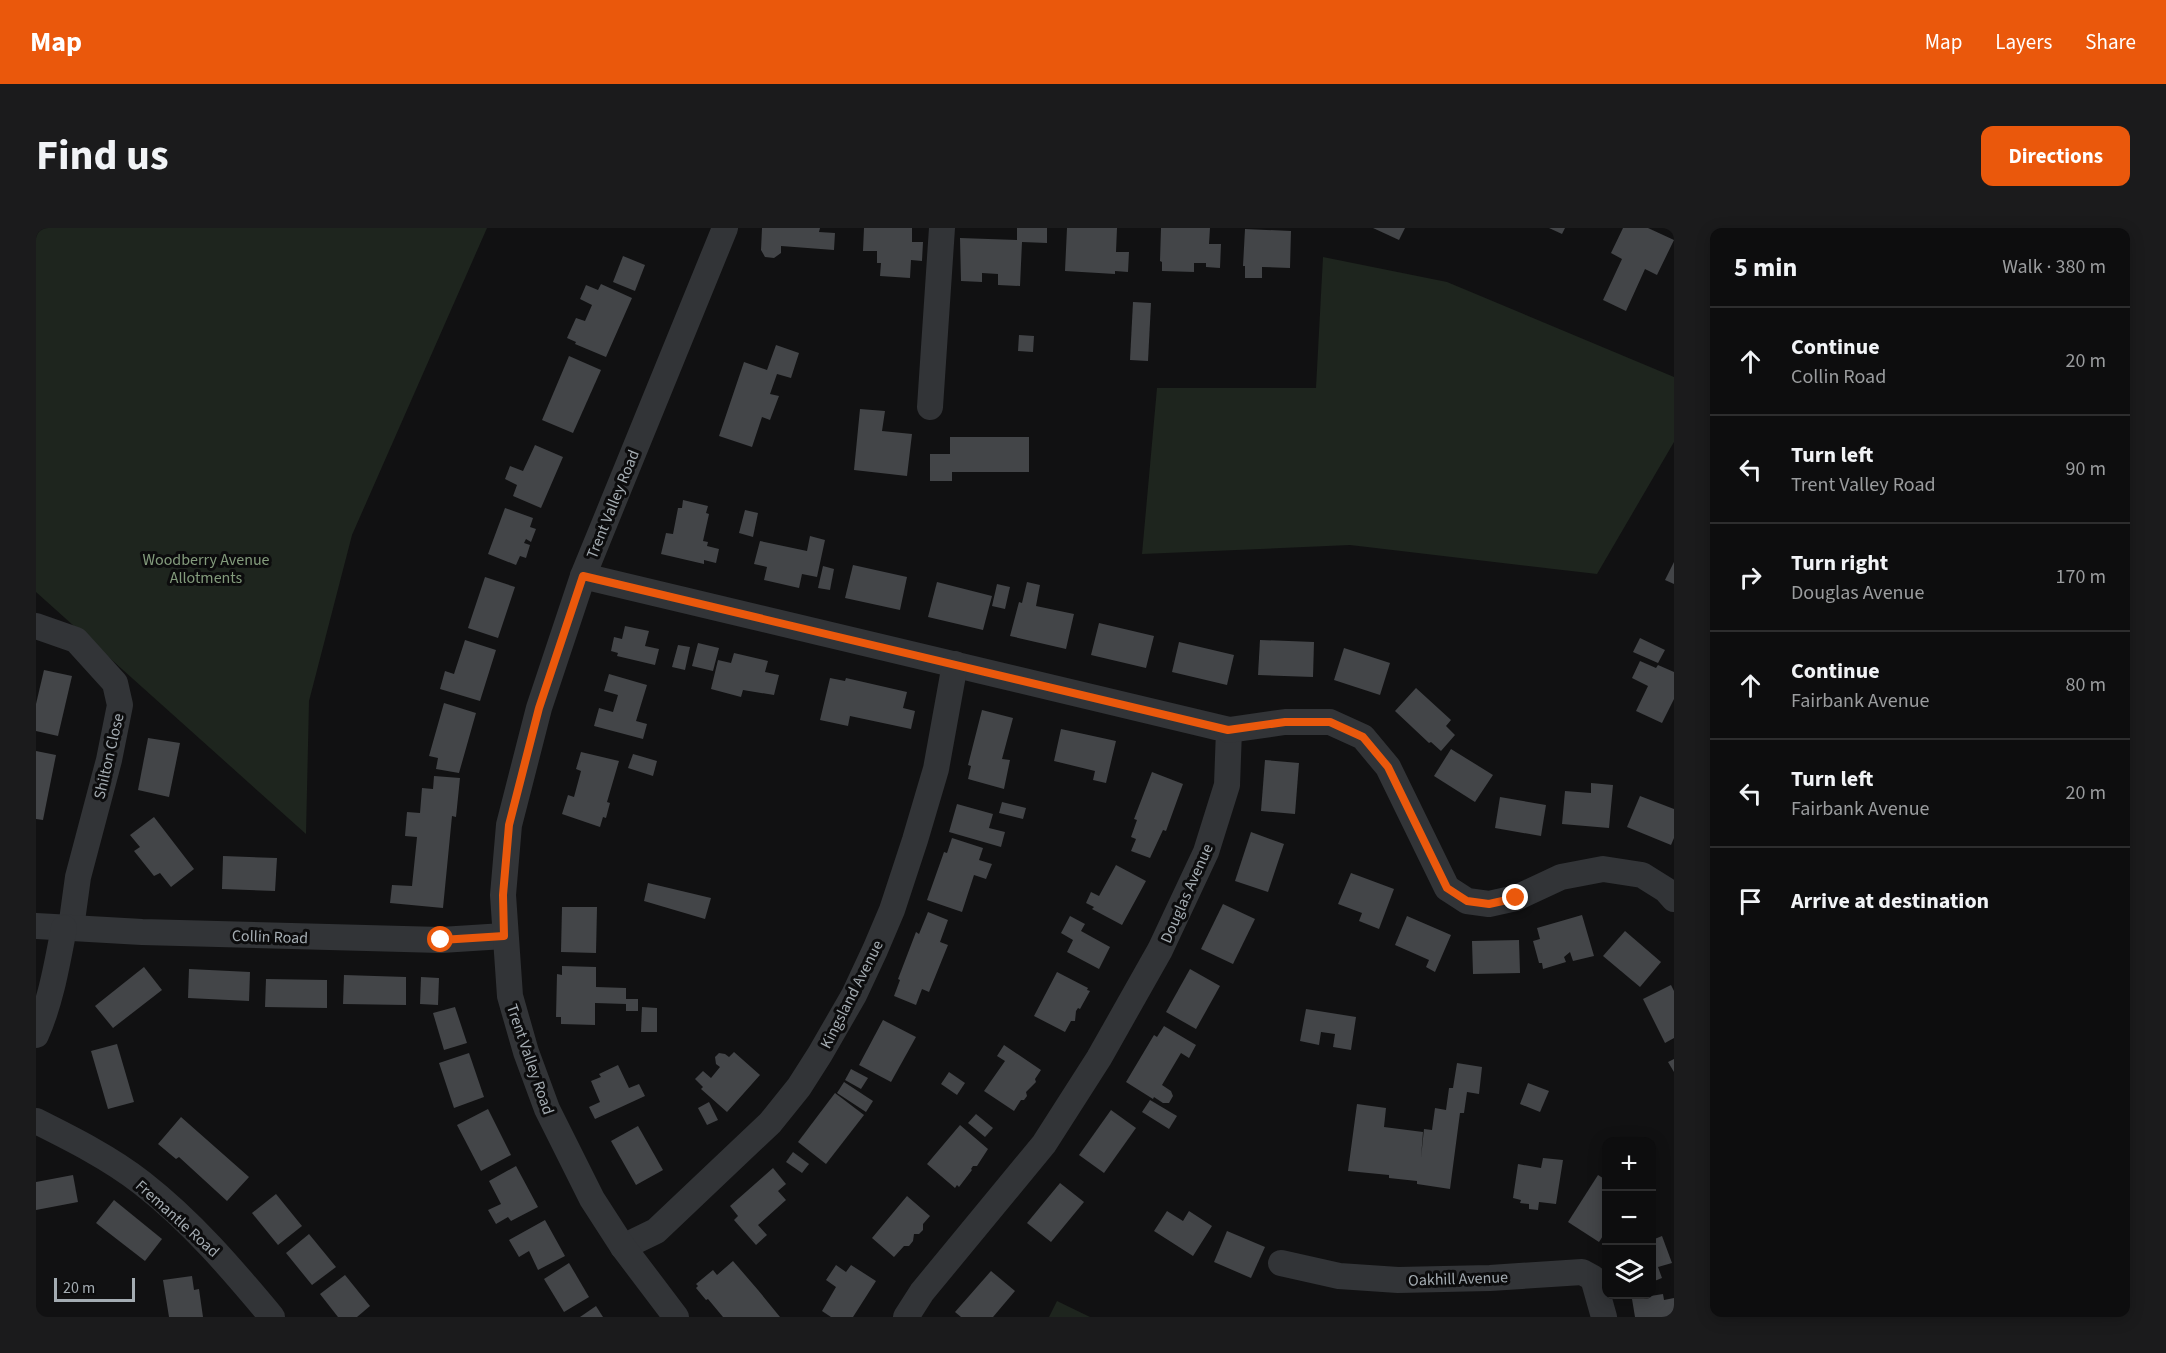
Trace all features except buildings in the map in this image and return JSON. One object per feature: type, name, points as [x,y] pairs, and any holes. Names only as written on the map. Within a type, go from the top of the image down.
[{"type":"street","name":"Trent Valley Road","points":[[676,1317],[623,1247],[592,1199],[547,1109],[526,1052],[510,996],[504,936],[503,895],[509,825],[539,708],[583,576],[725,228]]},
{"type":"street","points":[[930,407],[942,228]]},
{"type":"street","points":[[583,576],[1228,730],[1285,722],[1330,722],[1363,737],[1388,767],[1447,888],[1467,901],[1489,904],[1516,898],[1561,877],[1603,868],[1642,875],[1666,890],[1674,899]]},
{"type":"street","name":"Shilton Close","points":[[36,626],[76,640],[115,683],[120,705],[109,760],[78,877],[54,982],[36,1035]]},
{"type":"street","name":"Kingsland Avenue","points":[[623,1247],[656,1231],[770,1123],[799,1087],[854,995],[892,910],[915,840],[936,769],[955,664]]},
{"type":"street","name":"Douglas Avenue","points":[[906,1317],[922,1293],[1044,1144],[1099,1058],[1160,950],[1206,852],[1227,785],[1228,730]]},
{"type":"street","name":"Collin Road","points":[[36,926],[142,932],[441,940],[504,936]]},
{"type":"street","name":"Fremantle Road","points":[[36,1121],[84,1145],[141,1182],[188,1222],[228,1263],[272,1317]]},
{"type":"street","name":"Oakhill Avenue","points":[[1281,1263],[1339,1275],[1398,1280],[1582,1272],[1593,1278],[1597,1313]]},
{"type":"green space","name":"Woodberry Avenue Allotments","points":[[36,228],[487,228],[352,535],[309,701],[306,834],[36,592]]},
{"type":"green space","points":[[1323,257],[1447,282],[1674,377],[1674,442],[1597,574],[1350,545],[1142,554],[1157,388],[1316,388]]},
{"type":"green space","points":[[1057,1301],[1090,1317],[1049,1317]]},
{"type":"route","points":[[441,940],[504,936],[503,895],[509,825],[539,708],[583,576],[1228,730],[1285,722],[1330,722],[1363,737],[1388,767],[1447,888],[1467,901],[1489,904],[1516,898]]}]
